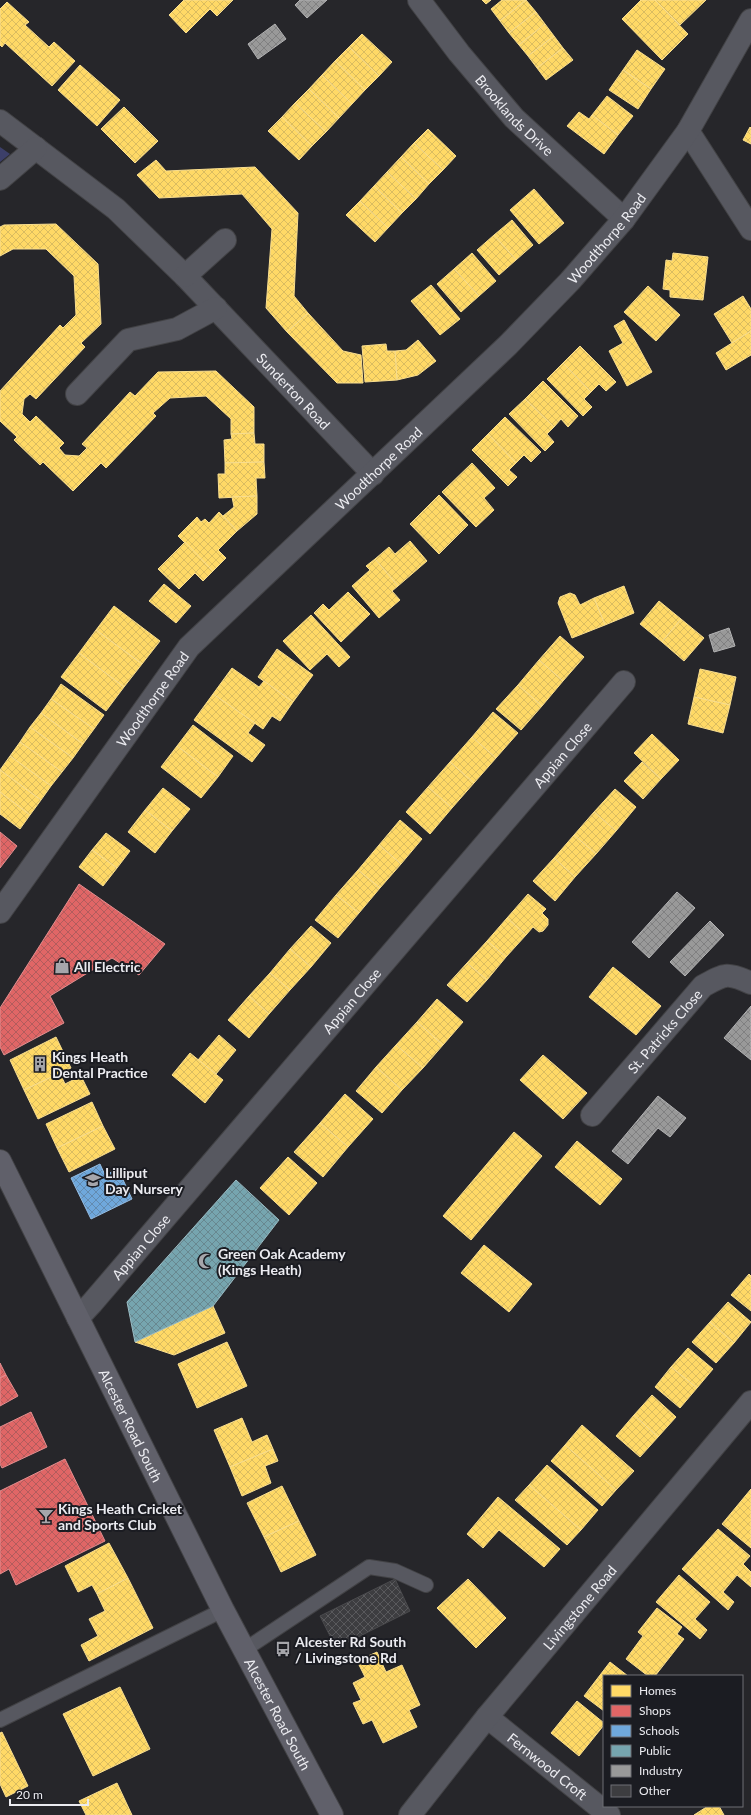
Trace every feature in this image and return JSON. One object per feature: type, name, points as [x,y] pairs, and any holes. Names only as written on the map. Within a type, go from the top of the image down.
[{"type":"highway","name":"Alcester Road South","points":[[0,1161],[223,1610],[332,1815]]},
{"type":"street","name":"Brooklands Drive","points":[[419,0],[459,54],[514,118],[624,219]]},
{"type":"street","name":"Woodthorpe Road","points":[[0,912],[189,647],[508,345],[570,281],[624,219],[688,131],[751,20]]},
{"type":"street","name":"Sunderton Road","points":[[0,121],[116,209],[185,276],[373,474]]},
{"type":"street","points":[[688,131],[751,229]]},
{"type":"street","points":[[0,179],[36,148]]},
{"type":"street","points":[[185,276],[225,240]]},
{"type":"street","points":[[77,394],[128,340],[177,329],[216,308]]},
{"type":"street","name":"Appian Close","points":[[78,1318],[624,682]]},
{"type":"street","name":"St. Patricks Close","points":[[592,1115],[703,986],[724,975],[736,976],[751,983]]},
{"type":"street","name":"Livingstone Road","points":[[410,1815],[487,1717],[751,1402]]},
{"type":"street","name":"Fernwood Croft","points":[[487,1717],[609,1815]]},
{"type":"lane","points":[[244,1650],[369,1567],[395,1571],[426,1585]]},
{"type":"lane","points":[[0,1720],[223,1610]]},
{"type":"green space","points":[[0,147],[10,154],[0,162]]},
{"type":"building: Homes","points":[[184,0],[233,0],[217,16],[210,9],[186,33],[169,15]]},
{"type":"building: Homes","points":[[482,0],[491,0],[486,4]]},
{"type":"building: Homes","points":[[502,0],[526,0],[500,21],[491,9]]},
{"type":"building: Homes","points":[[526,0],[536,12],[509,33],[500,21]]},
{"type":"building: Homes","points":[[641,0],[655,0],[688,34],[662,60],[622,19]]},
{"type":"building: Homes","points":[[655,0],[706,0],[680,25]]},
{"type":"building: Homes","points":[[7,2],[29,22],[25,25],[49,47],[54,42],[75,61],[52,86],[5,43],[2,47],[0,45],[0,9]]},
{"type":"building: Homes","points":[[536,12],[545,24],[519,45],[509,33]]},
{"type":"building: Homes","points":[[545,24],[554,36],[528,56],[519,45]]},
{"type":"building: Homes","points":[[362,34],[392,62],[379,76],[349,47]]},
{"type":"building: Homes","points":[[554,36],[563,48],[537,68],[528,56]]},
{"type":"building: Homes","points":[[349,47],[379,76],[365,90],[335,61]]},
{"type":"building: Homes","points":[[563,48],[573,60],[546,80],[537,68]]},
{"type":"building: Homes","points":[[637,50],[665,69],[651,89],[623,70]]},
{"type":"building: Homes","points":[[335,61],[365,90],[352,104],[322,75]]},
{"type":"building: Homes","points":[[80,65],[120,100],[97,126],[58,90]]},
{"type":"building: Homes","points":[[623,70],[651,89],[638,109],[609,90]]},
{"type":"building: Homes","points":[[322,75],[352,104],[339,118],[309,89]]},
{"type":"building: Homes","points":[[309,89],[339,118],[326,132],[295,103]]},
{"type":"building: Homes","points":[[607,96],[633,116],[618,135],[592,115]]},
{"type":"building: Homes","points":[[295,103],[326,132],[312,146],[282,117]]},
{"type":"building: Homes","points":[[124,107],[158,141],[135,163],[101,129]]},
{"type":"building: Homes","points":[[579,112],[589,119],[592,115],[618,135],[604,154],[567,126]]},
{"type":"building: Homes","points":[[282,117],[312,146],[299,160],[268,131]]},
{"type":"building: Homes","points":[[750,127],[751,128],[751,144],[743,140]]},
{"type":"building: Homes","points":[[428,129],[456,156],[443,170],[414,143]]},
{"type":"building: Homes","points":[[414,143],[443,170],[429,184],[401,157]]},
{"type":"building: Homes","points":[[401,157],[429,184],[416,199],[387,172]]},
{"type":"building: Homes","points":[[156,160],[166,171],[255,167],[298,213],[294,296],[308,313],[287,332],[266,308],[272,229],[242,194],[159,198],[137,175]]},
{"type":"building: Homes","points":[[387,172],[416,199],[402,213],[374,186]]},
{"type":"building: Homes","points":[[374,186],[402,213],[388,228],[360,201]]},
{"type":"building: Homes","points":[[534,189],[564,223],[539,244],[510,210]]},
{"type":"building: Homes","points":[[360,201],[388,228],[375,242],[346,215]]},
{"type":"building: Homes","points":[[512,220],[533,245],[516,260],[494,235]]},
{"type":"building: Homes","points":[[56,224],[98,264],[101,324],[81,343],[85,347],[36,399],[30,394],[24,399],[22,414],[30,422],[36,416],[64,443],[59,448],[65,455],[79,456],[87,448],[82,444],[130,392],[135,396],[158,372],[216,371],[254,407],[254,433],[231,434],[231,419],[206,396],[170,398],[153,413],[156,416],[106,468],[101,463],[73,491],[43,462],[40,465],[14,440],[17,437],[0,421],[0,391],[60,325],[63,328],[76,315],[74,276],[46,249],[13,249],[0,256],[0,227],[4,225]]},
{"type":"building: Homes","points":[[494,235],[516,260],[499,275],[477,250]]},
{"type":"building: Homes","points":[[472,253],[496,281],[479,296],[454,269]]},
{"type":"building: Homes","points":[[673,253],[708,257],[703,300],[670,297],[670,290],[663,289],[666,260],[672,261]]},
{"type":"building: Homes","points":[[454,269],[479,296],[461,312],[437,284]]},
{"type":"building: Homes","points":[[431,285],[460,319],[440,335],[411,301]]},
{"type":"building: Homes","points":[[648,286],[680,315],[656,341],[624,312]]},
{"type":"building: Homes","points":[[743,296],[751,309],[751,331],[732,343],[714,314]]},
{"type":"building: Homes","points":[[308,313],[343,351],[361,355],[363,383],[337,383],[287,332]]},
{"type":"building: Homes","points":[[624,320],[652,372],[627,386],[609,351],[623,343],[614,326]]},
{"type":"building: Homes","points":[[751,331],[751,355],[726,370],[716,353]]},
{"type":"building: Homes","points":[[418,340],[436,361],[418,375],[397,380],[395,351],[406,350]]},
{"type":"building: Homes","points":[[386,344],[387,351],[395,351],[397,380],[365,382],[362,346]]},
{"type":"building: Homes","points":[[580,346],[616,382],[606,391],[599,384],[591,392],[563,363]]},
{"type":"building: Homes","points":[[563,363],[591,392],[584,399],[592,407],[583,416],[547,379]]},
{"type":"building: Homes","points":[[543,381],[578,416],[568,427],[561,419],[554,427],[525,399]]},
{"type":"building: Homes","points":[[525,399],[554,427],[547,434],[554,442],[545,451],[509,414]]},
{"type":"building: Homes","points":[[505,417],[541,452],[531,462],[524,455],[516,463],[488,434]]},
{"type":"building: Homes","points":[[254,433],[255,444],[264,444],[264,462],[225,463],[224,440],[232,439],[231,434]]},
{"type":"building: Homes","points":[[488,434],[516,463],[509,470],[517,477],[508,486],[472,450]]},
{"type":"building: Homes","points":[[264,462],[265,478],[256,478],[257,496],[219,498],[218,474],[225,474],[225,463]]},
{"type":"building: Homes","points":[[472,463],[495,488],[484,498],[494,510],[476,527],[442,492]]},
{"type":"building: Homes","points":[[439,495],[468,525],[439,554],[410,524]]},
{"type":"building: Homes","points":[[257,496],[257,514],[237,531],[223,516],[234,507],[232,497]]},
{"type":"building: Homes","points":[[219,512],[237,531],[218,550],[226,558],[213,571],[178,536],[197,517],[201,522],[205,519],[209,523]]},
{"type":"building: Homes","points":[[410,541],[427,561],[398,586],[375,559],[389,547],[395,554]]},
{"type":"building: Homes","points":[[185,542],[213,571],[203,581],[195,573],[179,589],[158,569]]},
{"type":"building: Homes","points":[[375,559],[398,586],[392,591],[400,600],[379,618],[352,586],[370,570],[366,566]]},
{"type":"building: Homes","points":[[164,584],[191,606],[176,623],[149,601]]},
{"type":"building: Homes","points":[[624,586],[634,613],[605,625],[594,598]]},
{"type":"building: Homes","points":[[348,592],[370,614],[341,642],[314,613],[323,604],[329,610]]},
{"type":"building: Homes","points":[[570,593],[575,595],[580,605],[594,598],[605,625],[572,638],[558,603],[560,597]]},
{"type":"building: Homes","points":[[659,601],[681,619],[662,642],[640,624]]},
{"type":"building: Homes","points":[[114,606],[160,641],[142,664],[96,630]]},
{"type":"building: Homes","points":[[311,615],[350,657],[339,667],[327,654],[310,670],[283,641]]},
{"type":"building: Homes","points":[[681,619],[704,638],[684,661],[662,642]]},
{"type":"building: Homes","points":[[96,630],[142,664],[124,687],[79,653]]},
{"type":"building: Homes","points":[[560,636],[584,657],[563,681],[539,660]]},
{"type":"building: Homes","points":[[277,649],[313,675],[293,702],[258,677]]},
{"type":"building: Homes","points":[[79,653],[124,687],[106,711],[61,677]]},
{"type":"building: Homes","points":[[539,660],[563,681],[542,706],[518,685]]},
{"type":"building: Homes","points":[[232,668],[259,687],[264,681],[293,702],[280,721],[272,716],[263,729],[213,694]]},
{"type":"building: Homes","points":[[700,669],[736,677],[730,705],[694,697]]},
{"type":"building: Homes","points":[[61,684],[104,715],[94,729],[51,699]]},
{"type":"building: Homes","points":[[518,685],[542,706],[521,730],[496,709]]},
{"type":"building: Homes","points":[[213,694],[255,723],[248,733],[265,745],[252,762],[194,720]]},
{"type":"building: Homes","points":[[694,697],[730,705],[723,733],[688,724]]},
{"type":"building: Homes","points":[[51,699],[94,729],[83,744],[41,713]]},
{"type":"building: Homes","points":[[493,712],[518,733],[496,758],[472,737]]},
{"type":"building: Homes","points":[[41,713],[83,744],[73,758],[30,727]]},
{"type":"building: Homes","points":[[193,725],[233,756],[218,777],[177,746]]},
{"type":"building: Homes","points":[[30,727],[73,758],[62,772],[20,742]]},
{"type":"building: Homes","points":[[652,734],[679,760],[661,779],[634,753]]},
{"type":"building: Homes","points":[[472,737],[496,758],[474,783],[450,762]]},
{"type":"building: Homes","points":[[20,742],[62,772],[51,786],[10,756]]},
{"type":"building: Homes","points":[[177,746],[218,777],[201,798],[161,767]]},
{"type":"building: Homes","points":[[10,756],[51,786],[41,800],[0,770]]},
{"type":"building: Homes","points":[[450,762],[474,783],[452,808],[428,787]]},
{"type":"building: Homes","points":[[642,762],[661,779],[643,799],[624,781]]},
{"type":"building: Homes","points":[[0,770],[41,800],[30,815],[0,792]]},
{"type":"building: Homes","points":[[428,787],[452,808],[430,834],[406,812]]},
{"type":"building: Homes","points":[[163,788],[190,809],[172,831],[145,810]]},
{"type":"building: Homes","points":[[615,789],[636,807],[616,831],[594,812]]},
{"type":"building: Homes","points":[[0,792],[30,815],[20,829],[0,814]]},
{"type":"building: Homes","points":[[145,810],[172,831],[155,853],[128,832]]},
{"type":"building: Homes","points":[[594,812],[616,831],[596,854],[574,835]]},
{"type":"building: Homes","points":[[400,820],[422,839],[401,864],[379,845]]},
{"type":"building: Homes","points":[[106,833],[130,851],[117,868],[92,850]]},
{"type":"building: Homes","points":[[574,835],[596,854],[575,877],[554,858]]},
{"type":"building: Homes","points":[[379,845],[401,864],[380,888],[358,870]]},
{"type":"building: Homes","points":[[92,850],[117,868],[103,886],[79,867]]},
{"type":"building: Homes","points":[[554,858],[575,877],[555,901],[533,881]]},
{"type":"building: Homes","points":[[358,870],[380,888],[359,913],[336,895]]},
{"type":"building: Homes","points":[[528,894],[546,909],[542,913],[548,919],[548,925],[543,931],[539,932],[533,927],[526,935],[507,918]]},
{"type":"building: Homes","points":[[336,895],[359,913],[338,938],[315,920]]},
{"type":"building: Homes","points":[[507,918],[526,935],[506,957],[487,941]]},
{"type":"building: Homes","points":[[311,926],[331,943],[311,967],[290,949]]},
{"type":"building: Homes","points":[[487,941],[506,957],[487,980],[467,963]]},
{"type":"building: Homes","points":[[290,949],[311,967],[290,990],[270,973]]},
{"type":"building: Homes","points":[[467,963],[487,980],[467,1002],[447,985]]},
{"type":"building: Homes","points":[[613,967],[661,1006],[636,1035],[589,997]]},
{"type":"building: Homes","points":[[270,973],[290,990],[269,1014],[249,996]]},
{"type":"building: Homes","points":[[249,996],[269,1014],[249,1038],[228,1020]]},
{"type":"building: Homes","points":[[437,999],[463,1022],[443,1045],[417,1022]]},
{"type":"building: Homes","points":[[417,1022],[443,1045],[423,1068],[396,1045]]},
{"type":"building: Homes","points":[[219,1035],[236,1050],[216,1074],[198,1060]]},
{"type":"building: Homes","name":"Kings Heath Dental Practice","points":[[56,1037],[71,1068],[24,1090],[10,1060]]},
{"type":"building: Homes","points":[[396,1045],[423,1068],[402,1090],[376,1067]]},
{"type":"building: Homes","points":[[190,1053],[223,1080],[205,1103],[172,1075]]},
{"type":"building: Homes","points":[[543,1055],[587,1093],[563,1119],[520,1080]]},
{"type":"building: Homes","points":[[376,1067],[402,1090],[382,1113],[356,1091]]},
{"type":"building: Homes","points":[[60,1073],[65,1084],[81,1076],[90,1094],[38,1119],[24,1090]]},
{"type":"building: Homes","points":[[345,1094],[373,1119],[348,1147],[320,1123]]},
{"type":"building: Homes","points":[[92,1102],[103,1126],[57,1148],[46,1124]]},
{"type":"building: Homes","points":[[320,1123],[348,1147],[323,1177],[294,1152]]},
{"type":"building: Homes","points":[[103,1126],[115,1149],[69,1172],[57,1148]]},
{"type":"building: Homes","points":[[514,1132],[542,1156],[471,1240],[443,1216]]},
{"type":"building: Homes","points":[[577,1141],[622,1179],[600,1205],[555,1167]]},
{"type":"building: Homes","points":[[288,1157],[317,1183],[289,1215],[260,1188]]},
{"type":"building: Homes","points":[[484,1245],[532,1284],[509,1312],[461,1273]]},
{"type":"building: Homes","points":[[749,1274],[751,1276],[751,1311],[731,1295]]},
{"type":"building: Homes","points":[[728,1302],[751,1322],[734,1343],[710,1322]]},
{"type":"building: Homes","points":[[213,1306],[225,1333],[174,1355],[135,1342]]},
{"type":"building: Homes","points":[[710,1322],[734,1343],[716,1363],[692,1342]]},
{"type":"building: Homes","points":[[227,1342],[247,1386],[197,1408],[178,1364]]},
{"type":"building: Homes","points":[[688,1348],[713,1369],[697,1388],[671,1367]]},
{"type":"building: Homes","points":[[671,1367],[697,1388],[680,1408],[655,1387]]},
{"type":"building: Homes","points":[[652,1395],[676,1417],[658,1437],[634,1415]]},
{"type":"building: Homes","points":[[634,1415],[658,1437],[640,1457],[616,1436]]},
{"type":"building: Homes","points":[[242,1418],[252,1442],[267,1435],[273,1449],[230,1467],[214,1430]]},
{"type":"building: Homes","points":[[582,1425],[634,1471],[616,1490],[565,1445]]},
{"type":"building: Homes","points":[[565,1445],[616,1490],[602,1506],[551,1461]]},
{"type":"building: Homes","points":[[273,1449],[278,1461],[265,1466],[271,1483],[242,1496],[230,1467]]},
{"type":"building: Homes","points":[[547,1465],[598,1510],[581,1530],[529,1485]]},
{"type":"building: Homes","points":[[529,1485],[581,1530],[567,1545],[515,1500]]},
{"type":"building: Homes","points":[[282,1486],[299,1521],[264,1537],[247,1503]]},
{"type":"building: Homes","points":[[751,1489],[751,1548],[722,1524]]},
{"type":"building: Homes","points":[[498,1497],[560,1549],[544,1567],[499,1530],[483,1548],[467,1534]]},
{"type":"building: Homes","points":[[299,1521],[316,1555],[281,1572],[264,1537]]},
{"type":"building: Homes","points":[[718,1529],[750,1556],[743,1564],[751,1572],[751,1587],[737,1575],[723,1592],[734,1602],[728,1610],[682,1569]]},
{"type":"building: Homes","points":[[109,1543],[128,1578],[97,1594],[92,1585],[78,1592],[65,1566]]},
{"type":"building: Homes","points":[[679,1575],[710,1602],[695,1619],[707,1630],[700,1639],[656,1602]]},
{"type":"building: Homes","points":[[128,1578],[153,1628],[89,1661],[81,1645],[98,1636],[89,1619],[105,1611],[97,1594]]},
{"type":"building: Homes","points":[[468,1579],[506,1618],[476,1648],[437,1608]]},
{"type":"building: Homes","points":[[657,1608],[682,1627],[677,1634],[684,1639],[656,1675],[647,1675],[626,1659],[643,1636],[638,1632]]},
{"type":"building: Homes","points":[[377,1652],[386,1672],[402,1665],[420,1705],[409,1710],[417,1727],[383,1743],[372,1720],[363,1724],[353,1703],[361,1700],[353,1683],[365,1677],[357,1661]]},
{"type":"building: Homes","points":[[610,1662],[627,1675],[603,1675],[603,1710],[584,1696]]},
{"type":"building: Homes","points":[[120,1687],[150,1749],[93,1776],[63,1714]]},
{"type":"building: Homes","points":[[577,1701],[603,1722],[603,1726],[579,1756],[551,1733]]},
{"type":"building: Homes","points":[[2,1732],[28,1786],[6,1797],[0,1784],[0,1733]]},
{"type":"building: Homes","points":[[117,1783],[132,1815],[86,1815],[79,1801]]},
{"type":"building: Homes","points":[[706,1807],[720,1807],[724,1815],[694,1815]]},
{"type":"building: Shops","points":[[0,832],[17,846],[0,868]]},
{"type":"building: Shops","name":"All Electric","points":[[79,884],[165,944],[139,975],[112,958],[50,996],[64,1023],[4,1055],[0,1047],[0,1008]]},
{"type":"building: Shops","points":[[0,1363],[6,1375],[0,1378]]},
{"type":"building: Shops","points":[[6,1375],[18,1396],[0,1406],[0,1378]]},
{"type":"building: Shops","points":[[31,1412],[47,1447],[2,1468],[0,1464],[0,1427]]},
{"type":"building: Shops","name":"Kings Heath Cricket and Sports Club","points":[[65,1459],[105,1541],[16,1585],[9,1569],[0,1574],[0,1491]]},
{"type":"building: Schools","points":[[100,1164],[105,1175],[118,1169],[132,1199],[91,1219],[71,1178]]},
{"type":"building: Public","name":"Green Oak Academy (Kings Heath)","points":[[236,1180],[279,1220],[213,1306],[135,1342],[127,1302]]},
{"type":"building: Industry","points":[[300,0],[327,0],[307,18],[295,5]]},
{"type":"building: Industry","points":[[275,24],[286,39],[258,59],[248,44]]},
{"type":"building: Industry","points":[[729,628],[735,646],[714,652],[709,635]]},
{"type":"building: Industry","points":[[677,892],[695,908],[649,958],[632,942]]},
{"type":"building: Industry","points":[[710,921],[724,935],[685,976],[670,962]]},
{"type":"building: Industry","points":[[751,1006],[751,1060],[724,1038]]},
{"type":"building: Industry","points":[[658,1096],[686,1118],[670,1137],[658,1128],[628,1164],[612,1151]]},
{"type":"building: Other","points":[[395,1579],[410,1611],[336,1648],[320,1616]]},
{"type":"place","name":"All Electric","points":[[62,966]]},
{"type":"place","name":"Kings Heath Dental Practice","points":[[40,1064]]},
{"type":"place","name":"Lilliput Day Nursery","points":[[93,1180]]},
{"type":"place","name":"Green Oak Academy (Kings Heath)","points":[[206,1261]]},
{"type":"place","name":"Kings Heath Cricket and Sports Club","points":[[46,1516]]},
{"type":"place","name":"Alcester Rd South / Livingstone Rd","points":[[283,1649]]}]
